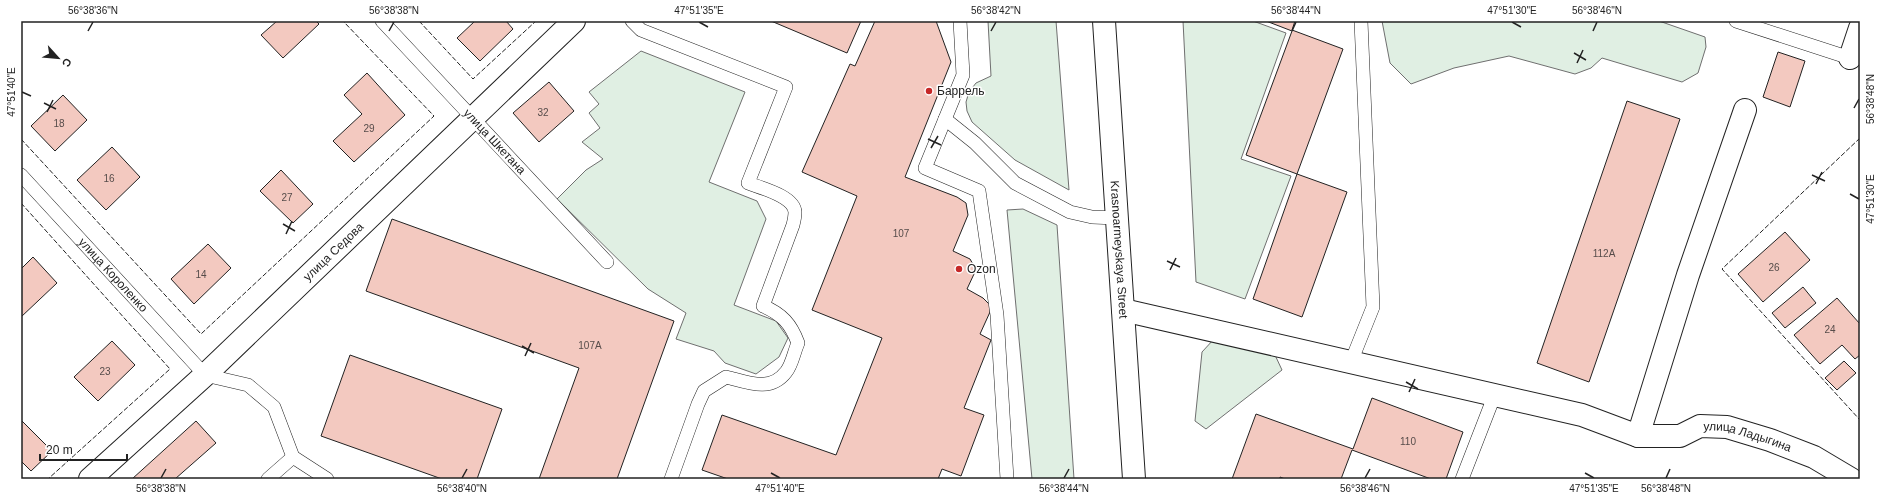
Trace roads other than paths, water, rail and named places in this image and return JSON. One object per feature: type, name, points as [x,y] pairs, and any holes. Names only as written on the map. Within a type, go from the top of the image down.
[{"type":"street","name":"улица Седова","points":[[90,479],[205,375],[474,119],[574,21]]},
{"type":"street","name":"Krasnoarmeyskaya Street","points":[[1104,21],[1134,479]]},
{"type":"street","points":[[1850,58],[1860,28]]},
{"type":"street","points":[[1123,310],[1582,415],[1638,436],[1688,275],[1745,110]]},
{"type":"street","name":"улица Ладыгина","points":[[1638,436],[1680,436],[1700,426],[1727,427],[1770,440],[1814,457],[1851,479]]},
{"type":"lane","name":"улица Шкетана","points":[[382,21],[607,262]]},
{"type":"lane","points":[[632,21],[641,30],[786,87],[748,183],[778,194],[790,201],[795,211],[793,225],[763,306],[782,315],[793,329],[798,343],[787,371],[776,381],[767,386],[726,377],[704,391],[671,479]]},
{"type":"lane","points":[[960,21],[962,75],[925,168],[979,191],[997,315],[1006,479]]},
{"type":"lane","points":[[1351,362],[1373,308],[1361,21]]},
{"type":"lane","points":[[1736,21],[1850,58]]},
{"type":"lane","points":[[945,119],[975,143],[1015,183],[1070,212],[1092,217],[1117,218]]},
{"type":"lane","name":"улица Короленко","points":[[21,175],[205,375]]},
{"type":"lane","points":[[205,375],[248,385],[274,407],[293,458],[327,479]]},
{"type":"lane","points":[[1462,479],[1495,394]]},
{"type":"lane","points":[[268,479],[293,458]]},
{"type":"place","name":"Баррель","points":[[929,91]]},
{"type":"place","name":"Ozon","points":[[959,269]]}]
